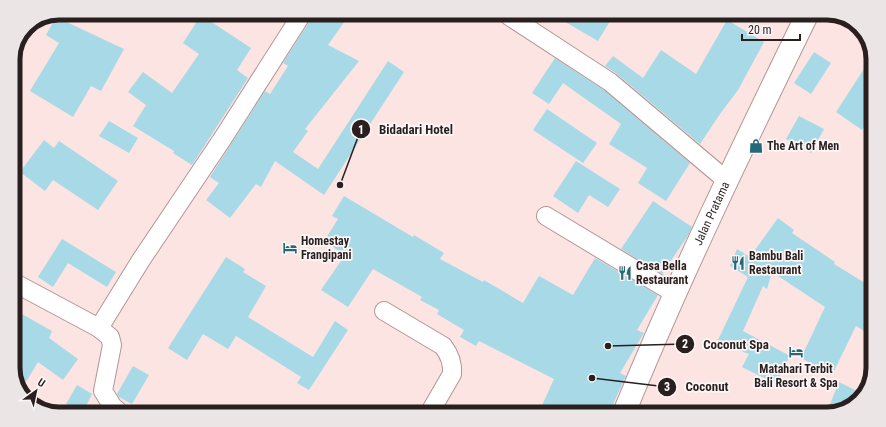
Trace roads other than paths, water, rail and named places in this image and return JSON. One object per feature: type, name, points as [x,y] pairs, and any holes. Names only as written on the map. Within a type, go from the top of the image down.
[{"type":"street","points":[[99,328],[141,260],[223,138],[298,20]]},
{"type":"street","points":[[515,20],[610,82],[726,180]]},
{"type":"street","name":"Jalan Pratama","points":[[626,407],[674,293],[726,180],[805,20]]},
{"type":"street","points":[[546,216],[674,293]]},
{"type":"street","points":[[20,286],[99,328],[110,337],[112,345],[103,391],[113,407]]},
{"type":"street","points":[[384,311],[442,346],[449,353],[453,368],[452,374],[433,407]]},
{"type":"place","name":"The Art of Men","points":[[756,146]]},
{"type":"place","name":"Bidadari Hotel","points":[[340,185]]},
{"type":"place","name":"Homestay Frangipani","points":[[290,248]]},
{"type":"place","name":"Bambu Bali Restaurant","points":[[738,263]]},
{"type":"place","name":"Casa Bella Restaurant","points":[[625,273]]},
{"type":"place","name":"Coconut Spa","points":[[608,346]]},
{"type":"place","name":"Matahari Terbit Bali Resort & Spa","points":[[796,352]]},
{"type":"place","name":"Coconut","points":[[592,378]]}]
